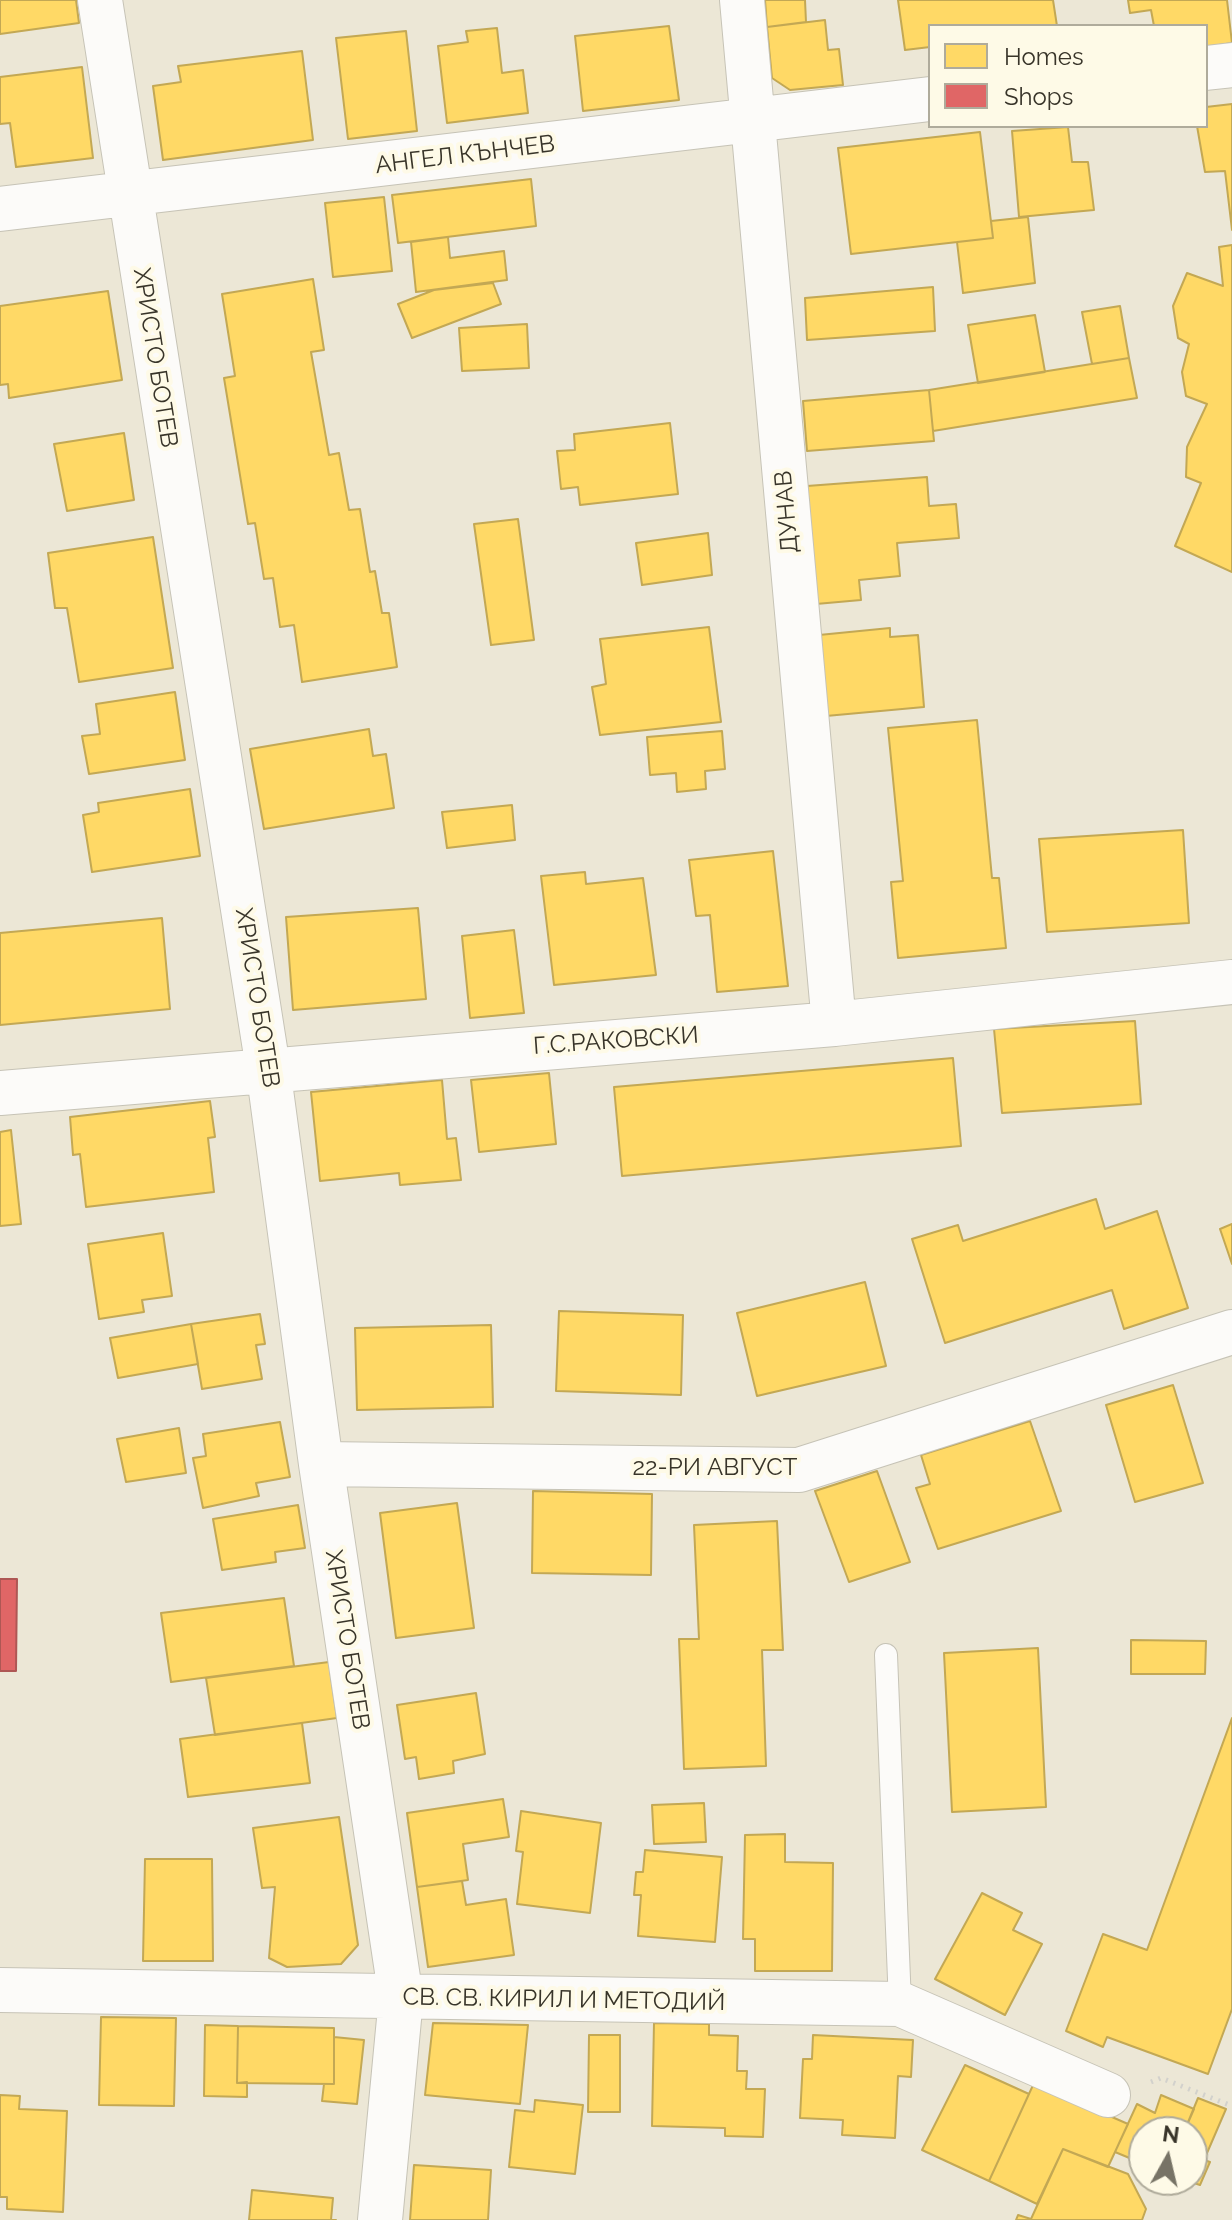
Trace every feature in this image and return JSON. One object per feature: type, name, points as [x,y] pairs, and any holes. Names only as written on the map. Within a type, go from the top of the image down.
[{"type":"street","name":"ХРИСТО БОТЕВ","points":[[100,0],[268,1068],[321,1464],[401,1998],[380,2220]]},
{"type":"street","name":"ДУНАВ","points":[[742,0],[834,1024]]},
{"type":"street","points":[[1208,68],[1232,65]]},
{"type":"street","name":"АНГЕЛ КЪНЧЕВ","points":[[0,209],[928,99]]},
{"type":"street","name":"Г.С.РАКОВСКИ","points":[[0,1093],[268,1068],[834,1024],[1232,982]]},
{"type":"street","name":"22-РИ АВГУСТ","points":[[321,1464],[799,1470],[1232,1332]]},
{"type":"street","name":"СВ. СВ. КИРИЛ И МЕТОДИЙ","points":[[0,1990],[900,2004],[1108,2095]]},
{"type":"lane","points":[[886,1655],[900,2004]]},
{"type":"path","points":[[1108,2095],[1161,2078],[1232,2106]]},
{"type":"building: Homes","points":[[0,0],[76,0],[79,23],[0,34]]},
{"type":"building: Homes","points":[[765,0],[805,0],[806,22],[767,27]]},
{"type":"building: Homes","points":[[898,0],[1053,0],[1057,24],[928,24],[928,47],[905,50]]},
{"type":"building: Homes","points":[[1128,0],[1227,0],[1232,43],[1208,47],[1208,24],[1154,24],[1151,10],[1130,13]]},
{"type":"building: Homes","points":[[825,20],[828,50],[839,49],[843,85],[790,90],[772,78],[767,27]]},
{"type":"building: Homes","points":[[669,26],[679,100],[583,111],[575,36]]},
{"type":"building: Homes","points":[[497,28],[502,73],[523,70],[528,113],[447,123],[438,46],[468,42],[466,31]]},
{"type":"building: Homes","points":[[406,31],[417,131],[348,139],[336,38]]},
{"type":"building: Homes","points":[[302,51],[313,140],[163,160],[153,86],[181,82],[178,66]]},
{"type":"building: Homes","points":[[82,67],[93,158],[16,167],[10,123],[0,124],[0,77]]},
{"type":"building: Homes","points":[[1232,104],[1232,230],[1225,171],[1205,172],[1197,128],[1208,128],[1208,107]]},
{"type":"building: Homes","points":[[1068,128],[1072,162],[1088,162],[1094,210],[1019,217],[1012,131]]},
{"type":"building: Homes","points":[[980,132],[993,238],[851,254],[838,148]]},
{"type":"building: Homes","points":[[531,179],[536,226],[398,243],[392,195]]},
{"type":"building: Homes","points":[[384,197],[392,271],[333,277],[325,203]]},
{"type":"building: Homes","points":[[1028,217],[1035,283],[963,293],[957,242],[993,238],[991,221]]},
{"type":"building: Homes","points":[[448,237],[450,258],[504,251],[507,280],[416,292],[411,242]]},
{"type":"building: Homes","points":[[1232,245],[1232,572],[1175,546],[1201,483],[1186,477],[1187,447],[1207,404],[1186,396],[1182,372],[1189,344],[1178,338],[1173,306],[1187,273],[1223,286],[1219,247]]},
{"type":"building: Homes","points":[[313,279],[324,350],[311,352],[329,455],[339,453],[349,510],[360,509],[370,572],[375,571],[382,613],[389,613],[397,667],[302,682],[294,625],[280,627],[273,578],[264,579],[255,523],[248,524],[224,378],[235,376],[222,294]]},
{"type":"building: Homes","points":[[493,283],[501,304],[412,338],[398,304],[434,290]]},
{"type":"building: Homes","points":[[933,287],[935,331],[807,340],[805,298]]},
{"type":"building: Homes","points":[[108,291],[122,380],[9,398],[8,384],[0,385],[0,306]]},
{"type":"building: Homes","points":[[1120,306],[1129,358],[1092,364],[1082,312]]},
{"type":"building: Homes","points":[[1035,315],[1045,372],[978,383],[968,325]]},
{"type":"building: Homes","points":[[527,324],[529,368],[462,371],[459,328]]},
{"type":"building: Homes","points":[[1129,358],[1137,398],[933,431],[929,390]]},
{"type":"building: Homes","points":[[929,390],[934,441],[807,451],[803,401]]},
{"type":"building: Homes","points":[[670,423],[678,494],[580,505],[578,487],[561,489],[557,451],[575,450],[574,434]]},
{"type":"building: Homes","points":[[124,433],[134,500],[67,511],[54,444]]},
{"type":"building: Homes","points":[[927,477],[929,506],[956,504],[959,538],[897,543],[900,576],[859,580],[861,600],[816,604],[807,486]]},
{"type":"building: Homes","points":[[518,519],[534,640],[491,645],[474,524]]},
{"type":"building: Homes","points":[[708,533],[712,575],[642,585],[636,543]]},
{"type":"building: Homes","points":[[153,537],[173,668],[79,682],[67,608],[55,608],[48,553]]},
{"type":"building: Homes","points":[[709,627],[721,722],[600,735],[592,687],[606,684],[600,639]]},
{"type":"building: Homes","points":[[890,628],[890,637],[918,635],[924,707],[826,716],[819,635]]},
{"type":"building: Homes","points":[[175,692],[185,760],[89,774],[82,736],[100,734],[96,704]]},
{"type":"building: Homes","points":[[977,720],[992,878],[999,878],[1006,948],[898,958],[891,882],[903,881],[888,728]]},
{"type":"building: Homes","points":[[369,729],[373,756],[386,754],[394,808],[264,829],[250,749]]},
{"type":"building: Homes","points":[[722,731],[725,769],[705,771],[706,789],[677,792],[676,773],[650,775],[647,737]]},
{"type":"building: Homes","points":[[190,789],[200,856],[92,872],[83,815],[99,812],[98,803]]},
{"type":"building: Homes","points":[[512,805],[515,840],[447,848],[442,812]]},
{"type":"building: Homes","points":[[1183,830],[1189,923],[1047,932],[1039,839]]},
{"type":"building: Homes","points":[[773,851],[788,986],[717,992],[710,915],[696,916],[689,860]]},
{"type":"building: Homes","points":[[585,872],[586,884],[643,878],[656,975],[554,985],[541,876]]},
{"type":"building: Homes","points":[[418,908],[426,999],[293,1010],[286,917]]},
{"type":"building: Homes","points":[[162,918],[170,1009],[0,1025],[0,933]]},
{"type":"building: Homes","points":[[514,930],[524,1013],[470,1018],[462,936]]},
{"type":"building: Homes","points":[[1135,1021],[1141,1104],[1002,1113],[994,1029]]},
{"type":"building: Homes","points":[[953,1058],[961,1146],[622,1176],[614,1087]]},
{"type":"building: Homes","points":[[549,1073],[556,1144],[479,1152],[471,1080]]},
{"type":"building: Homes","points":[[442,1080],[447,1139],[456,1138],[461,1180],[400,1185],[399,1173],[320,1181],[311,1092]]},
{"type":"building: Homes","points":[[210,1101],[215,1137],[208,1138],[214,1192],[86,1207],[80,1154],[73,1155],[70,1117]]},
{"type":"building: Homes","points":[[11,1130],[21,1224],[0,1226],[0,1132]]},
{"type":"building: Homes","points":[[1096,1199],[1105,1229],[1157,1211],[1188,1308],[1124,1329],[1112,1290],[945,1343],[912,1239],[958,1225],[963,1241]]},
{"type":"building: Homes","points":[[1232,1224],[1232,1264],[1220,1229]]},
{"type":"building: Homes","points":[[163,1233],[172,1296],[142,1300],[144,1312],[99,1319],[88,1244]]},
{"type":"building: Homes","points":[[865,1282],[886,1366],[757,1396],[737,1313]]},
{"type":"building: Homes","points":[[559,1311],[683,1315],[681,1395],[556,1391]]},
{"type":"building: Homes","points":[[260,1314],[265,1344],[256,1345],[262,1379],[202,1389],[191,1324]]},
{"type":"building: Homes","points":[[191,1324],[198,1364],[118,1378],[110,1338]]},
{"type":"building: Homes","points":[[491,1325],[493,1407],[357,1410],[355,1328]]},
{"type":"building: Homes","points":[[1173,1385],[1203,1483],[1135,1502],[1106,1405]]},
{"type":"building: Homes","points":[[1030,1421],[1061,1511],[938,1549],[916,1488],[930,1484],[921,1455]]},
{"type":"building: Homes","points":[[280,1422],[290,1477],[256,1483],[259,1496],[203,1508],[193,1458],[206,1456],[203,1434]]},
{"type":"building: Homes","points":[[179,1428],[186,1473],[126,1482],[117,1439]]},
{"type":"building: Homes","points":[[877,1471],[910,1562],[849,1582],[815,1491]]},
{"type":"building: Homes","points":[[533,1491],[652,1494],[651,1575],[532,1573]]},
{"type":"building: Homes","points":[[457,1503],[474,1628],[396,1638],[380,1513]]},
{"type":"building: Homes","points":[[298,1505],[305,1548],[275,1552],[276,1562],[222,1570],[213,1519]]},
{"type":"building: Homes","points":[[777,1521],[783,1650],[762,1650],[766,1766],[684,1769],[679,1639],[699,1639],[694,1525]]},
{"type":"building: Homes","points":[[284,1598],[294,1666],[171,1682],[161,1613]]},
{"type":"building: Homes","points":[[1131,1640],[1206,1641],[1205,1674],[1131,1674]]},
{"type":"building: Homes","points":[[1038,1648],[1046,1807],[952,1812],[944,1653]]},
{"type":"building: Homes","points":[[329,1662],[337,1718],[215,1735],[206,1678]]},
{"type":"building: Homes","points":[[476,1693],[485,1754],[453,1761],[454,1773],[419,1779],[416,1757],[405,1759],[397,1705]]},
{"type":"building: Homes","points":[[1232,1718],[1232,2009],[1208,2074],[1107,2037],[1103,2047],[1066,2031],[1103,1934],[1147,1950]]},
{"type":"building: Homes","points":[[302,1723],[310,1783],[188,1797],[180,1739]]},
{"type":"building: Homes","points":[[503,1799],[509,1837],[463,1844],[468,1880],[417,1887],[407,1813]]},
{"type":"building: Homes","points":[[704,1803],[706,1842],[654,1844],[652,1805]]},
{"type":"building: Homes","points":[[521,1811],[601,1823],[590,1913],[517,1904],[523,1852],[516,1851]]},
{"type":"building: Homes","points":[[339,1817],[358,1945],[341,1964],[287,1967],[269,1958],[275,1887],[262,1888],[253,1828]]},
{"type":"building: Homes","points":[[785,1834],[785,1862],[833,1863],[832,1971],[755,1971],[755,1939],[743,1939],[745,1835]]},
{"type":"building: Homes","points":[[645,1850],[722,1857],[715,1942],[638,1936],[641,1895],[634,1895],[636,1872],[643,1872]]},
{"type":"building: Homes","points":[[145,1859],[212,1859],[213,1961],[143,1961]]},
{"type":"building: Homes","points":[[462,1881],[466,1905],[506,1899],[514,1955],[428,1967],[417,1887]]},
{"type":"building: Homes","points":[[982,1893],[1022,1913],[1013,1930],[1042,1944],[1005,2015],[935,1979]]},
{"type":"building: Homes","points":[[101,2017],[176,2018],[174,2106],[99,2105]]},
{"type":"building: Homes","points":[[433,2023],[528,2025],[520,2104],[425,2095]]},
{"type":"building: Homes","points":[[654,2023],[709,2024],[709,2035],[738,2036],[737,2071],[747,2071],[746,2089],[765,2089],[763,2137],[725,2136],[725,2128],[652,2126]]},
{"type":"building: Homes","points":[[205,2025],[238,2026],[237,2083],[247,2082],[247,2097],[204,2096]]},
{"type":"building: Homes","points":[[238,2026],[334,2028],[334,2084],[237,2083]]},
{"type":"building: Homes","points":[[589,2035],[620,2035],[620,2112],[588,2112]]},
{"type":"building: Homes","points":[[813,2035],[913,2040],[911,2077],[898,2076],[895,2138],[842,2135],[843,2120],[800,2118],[803,2059],[812,2059]]},
{"type":"building: Homes","points":[[334,2037],[364,2040],[357,2104],[322,2101],[324,2084],[334,2084]]},
{"type":"building: Homes","points":[[965,2065],[1029,2094],[989,2181],[922,2150]]},
{"type":"building: Homes","points":[[1034,2083],[1128,2124],[1108,2167],[1063,2149],[1037,2204],[989,2181]]},
{"type":"building: Homes","points":[[0,2095],[20,2096],[19,2109],[67,2111],[63,2212],[7,2209],[7,2197],[0,2197]]},
{"type":"building: Homes","points":[[1161,2095],[1194,2109],[1191,2116],[1132,2116],[1137,2104],[1155,2113]]},
{"type":"building: Homes","points":[[1198,2098],[1226,2109],[1208,2151],[1208,2116],[1191,2116]]},
{"type":"building: Homes","points":[[535,2100],[583,2105],[575,2174],[509,2167],[515,2110],[534,2112]]},
{"type":"building: Homes","points":[[1128,2124],[1128,2157],[1115,2152]]},
{"type":"building: Homes","points":[[1063,2149],[1128,2174],[1128,2196],[1139,2196],[1146,2209],[1142,2220],[1016,2220],[1018,2215],[1031,2219]]},
{"type":"building: Homes","points":[[414,2165],[491,2170],[488,2220],[410,2220]]},
{"type":"building: Homes","points":[[252,2190],[333,2198],[331,2220],[249,2220]]},
{"type":"building: Shops","points":[[0,1579],[17,1579],[16,1671],[0,1671]]}]
